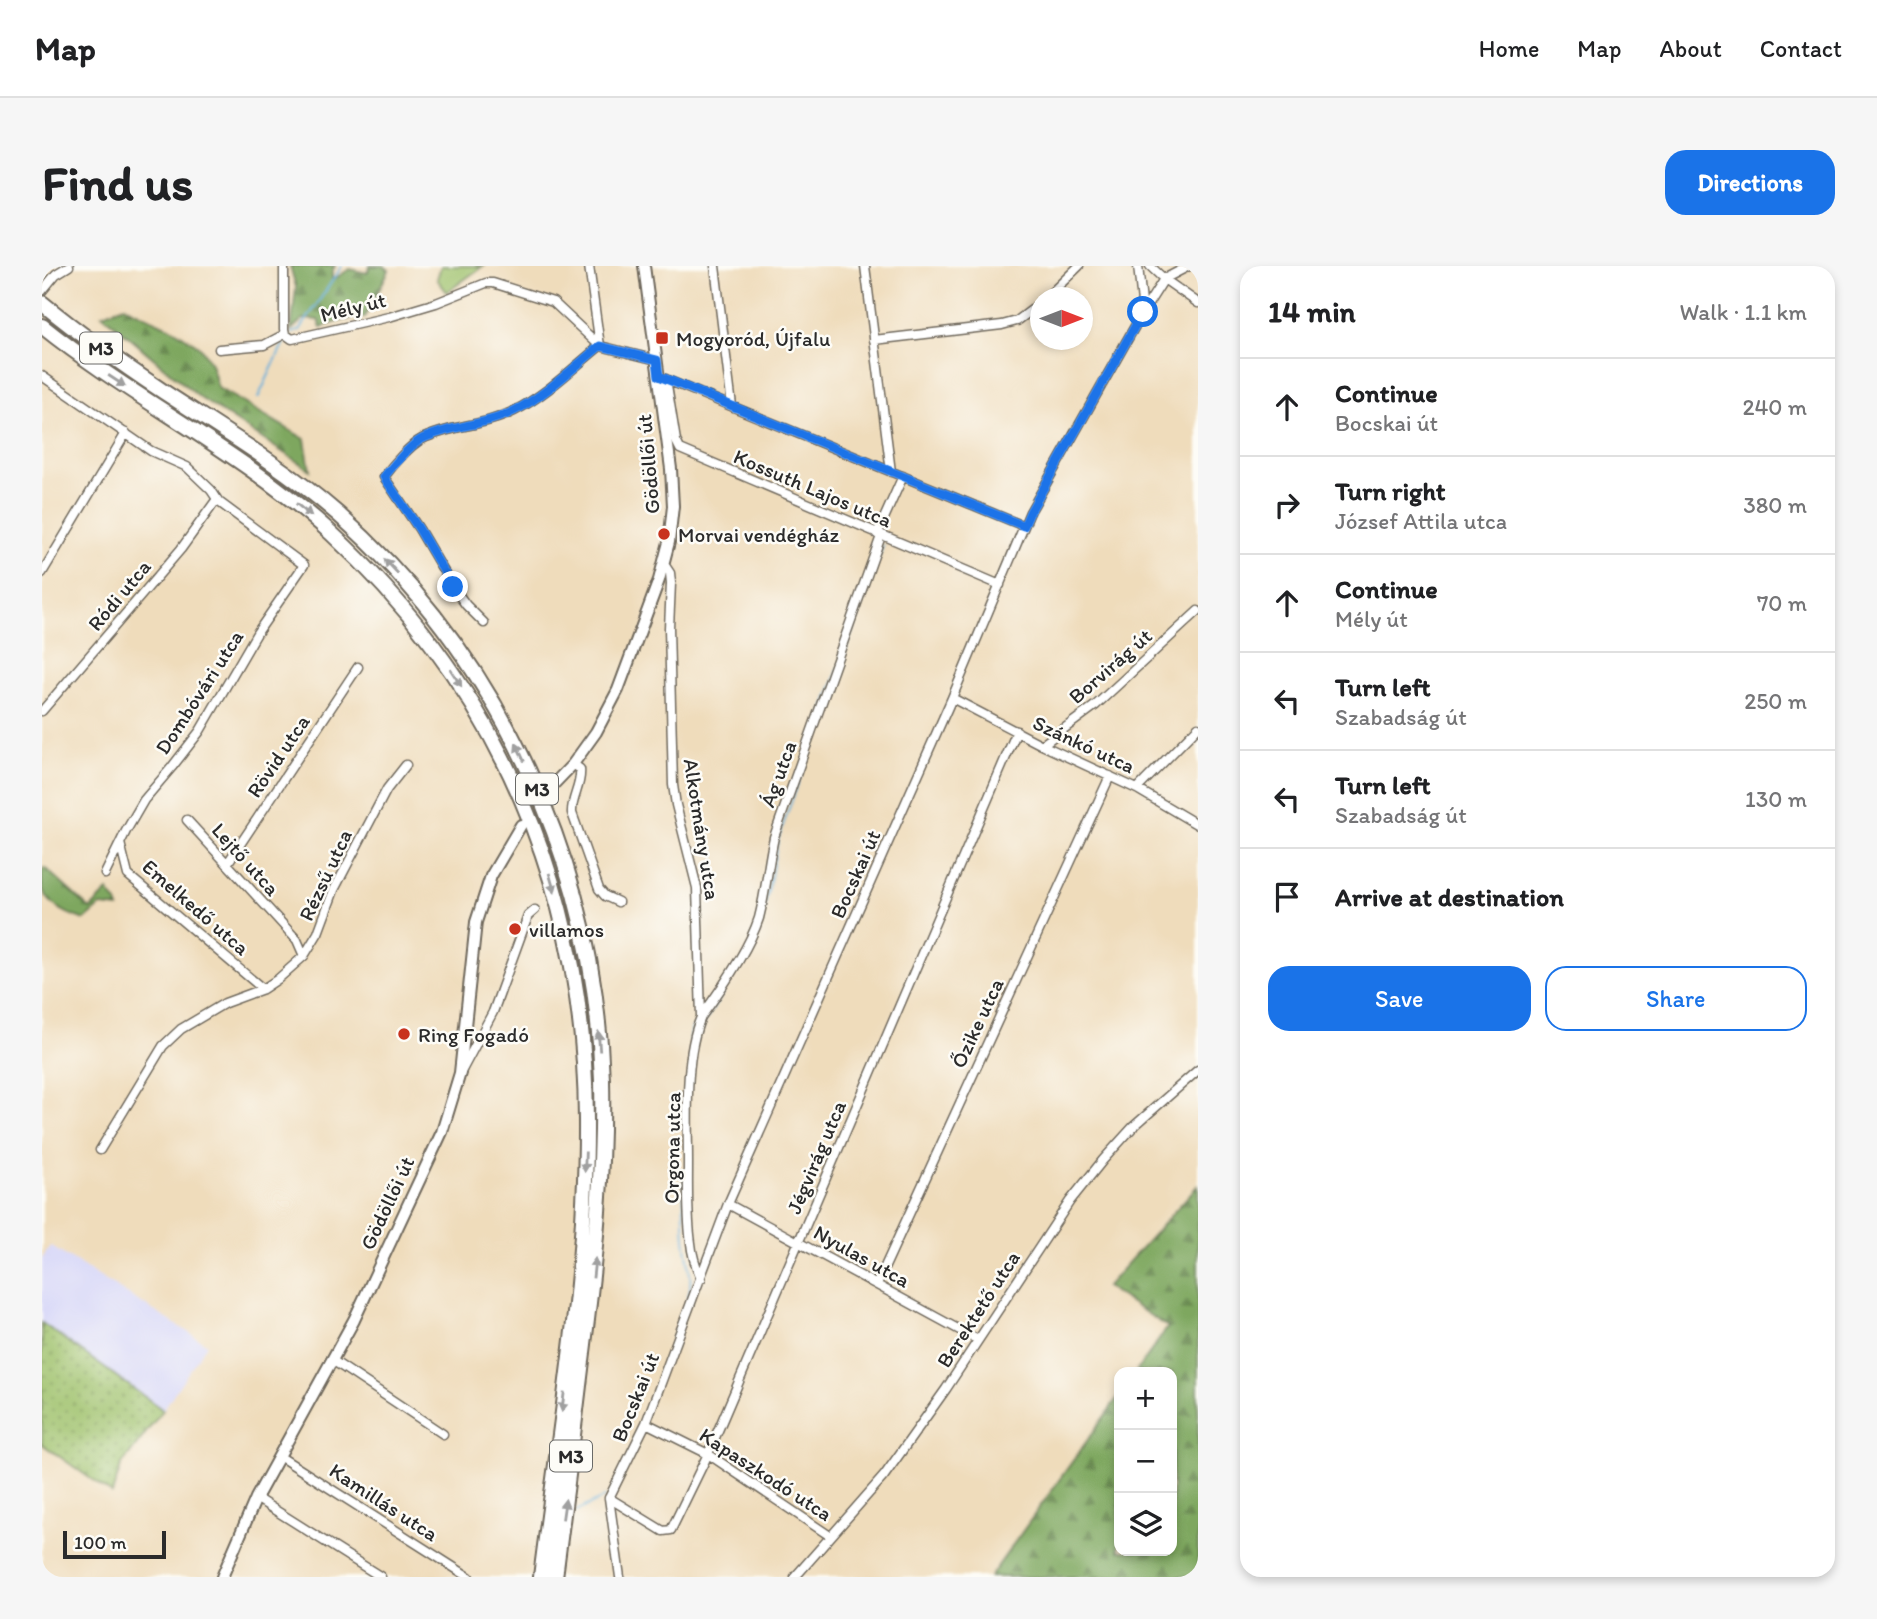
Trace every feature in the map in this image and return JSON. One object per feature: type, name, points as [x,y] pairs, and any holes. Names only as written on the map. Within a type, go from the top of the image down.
[{"type":"highway","name":"M3","points":[[42,303],[75,330],[162,391],[268,459],[339,515],[388,562],[438,620],[486,690],[517,744],[545,808],[568,870],[589,957],[599,1038],[602,1106],[595,1255],[555,1577]]},
{"type":"highway","name":"M3","points":[[42,326],[102,372],[268,482],[307,512],[356,557],[416,623],[451,670],[497,747],[528,810],[565,931],[577,994],[585,1080],[581,1251],[541,1577]]},
{"type":"highway","points":[[533,1577],[550,1507]]},
{"type":"main road","name":"Gödöllői út","points":[[549,789],[573,764],[596,732],[618,690],[664,564],[672,524],[673,492],[663,378],[657,360],[644,266]]},
{"type":"main road","name":"Gödöllői út","points":[[222,1577],[256,1498],[354,1320],[442,1132],[460,1073],[476,922],[491,876],[522,825]]},
{"type":"street","points":[[45,288],[56,270],[69,266]]},
{"type":"street","points":[[284,266],[285,334]]},
{"type":"street","points":[[484,623],[453,587],[384,477],[418,440],[493,420],[514,411],[600,346],[589,266]]},
{"type":"street","points":[[715,266],[732,406]]},
{"type":"street","points":[[865,266],[891,471]]},
{"type":"street","points":[[1057,287],[1079,266]]},
{"type":"street","points":[[1138,266],[1143,312]]},
{"type":"street","points":[[1150,266],[1198,303]]},
{"type":"street","points":[[1164,279],[1189,266]]},
{"type":"street","name":"Bocskai út","points":[[609,1498],[646,1423],[728,1204],[952,698],[1030,512],[1164,279]]},
{"type":"street","name":"Mély út","points":[[219,349],[264,345],[285,334],[292,339],[333,331],[436,303],[486,283],[493,283],[553,302],[600,346],[657,360]]},
{"type":"street","points":[[874,340],[1002,326],[1017,321],[1030,311]]},
{"type":"street","points":[[42,376],[151,452],[187,467],[211,489],[217,499]]},
{"type":"street","points":[[663,378],[1024,526]]},
{"type":"street","name":"Kossuth Lajos utca","points":[[663,378],[680,449],[1000,585]]},
{"type":"street","points":[[42,573],[126,433]]},
{"type":"street","name":"Ág utca","points":[[701,1017],[756,926],[774,837],[879,535],[903,476]]},
{"type":"street","name":"Dombóvári utca","points":[[106,874],[144,800],[200,731],[257,633],[304,565],[217,499]]},
{"type":"street","name":"Ródi utca","points":[[42,711],[181,549],[217,499]]},
{"type":"street","name":"Alkotmány utca","points":[[664,564],[670,573],[671,583],[673,785],[697,888],[701,1017]]},
{"type":"street","name":"Borvirág út","points":[[1042,745],[1096,705],[1198,611]]},
{"type":"street","name":"Rövid utca","points":[[227,864],[358,667]]},
{"type":"street","name":"Szánkó utca","points":[[952,698],[1042,745],[1137,789],[1198,825]]},
{"type":"street","points":[[1137,789],[1198,727]]},
{"type":"street","name":"Jégvirág utca","points":[[609,1498],[663,1531],[671,1530],[708,1454],[1017,731]]},
{"type":"street","points":[[573,764],[580,769],[581,775],[572,813],[599,889],[605,896],[618,902]]},
{"type":"street","name":"Rézsű utca","points":[[100,1150],[163,1046],[171,1038],[181,1029],[225,1003],[264,989],[304,956],[318,933],[334,890],[381,799],[406,765]]},
{"type":"street","name":"Őzike utca","points":[[877,1284],[1110,776]]},
{"type":"street","name":"Lejtő utca","points":[[187,820],[297,940],[304,956]]},
{"type":"street","name":"Emelkedő utca","points":[[120,843],[128,875],[264,989]]},
{"type":"street","points":[[460,1073],[493,1012],[528,916],[535,910]]},
{"type":"street","name":"Orgona utca","points":[[701,1017],[694,1037],[688,1109],[690,1242],[701,1279]]},
{"type":"street","name":"Berektető utca","points":[[795,1577],[884,1476],[946,1390],[1070,1201],[1102,1160],[1133,1127],[1198,1070]]},
{"type":"street","name":"Nyulas utca","points":[[728,1204],[978,1340]]},
{"type":"street","points":[[332,1360],[443,1434]]},
{"type":"street","name":"Kapaszkodó utca","points":[[646,1423],[708,1454],[830,1535]]},
{"type":"street","name":"Kamillás utca","points":[[279,1456],[469,1577]]},
{"type":"street","points":[[256,1498],[381,1577]]},
{"type":"street","points":[[609,1498],[620,1577]]},
{"type":"shaded area","points":[[50,1246],[207,1344],[163,1410],[42,1323],[42,1258]]},
{"type":"green space","points":[[290,266],[335,266],[332,280],[350,269],[367,273],[370,266],[384,266],[389,270],[365,317],[321,327],[318,320],[303,319],[291,330],[296,287]]},
{"type":"green space","points":[[441,266],[483,266],[447,292],[437,279]]},
{"type":"green space","points":[[124,306],[175,330],[200,347],[211,364],[218,388],[305,439],[310,470],[200,398],[102,314]]},
{"type":"green space","points":[[45,868],[90,909],[108,891],[119,908],[101,906],[85,920],[66,912],[49,899],[42,887],[42,870]]},
{"type":"green space","points":[[1198,1185],[1198,1577],[990,1577],[1114,1403],[1114,1556],[1177,1556],[1177,1367],[1140,1367],[1168,1327],[1106,1287]]},
{"type":"green space","points":[[42,1323],[163,1410],[121,1466],[112,1494],[42,1444]]},
{"type":"waterway","points":[[292,333],[300,330],[342,266]]},
{"type":"waterway","points":[[258,398],[285,340]]},
{"type":"waterway","points":[[764,911],[778,839],[883,545]]},
{"type":"waterway","points":[[702,1026],[722,994]]},
{"type":"waterway","points":[[690,1041],[692,1028]]},
{"type":"waterway","points":[[684,1173],[684,1231],[690,1277],[688,1299]]},
{"type":"waterway","points":[[671,1345],[680,1321]]},
{"type":"waterway","points":[[577,1511],[605,1497]]},
{"type":"place","name":"Mogyoród, Újfalu","points":[[662,338]]},
{"type":"place","name":"Morvai vendégház","points":[[664,534]]},
{"type":"place","name":"villamos","points":[[515,929]]},
{"type":"place","name":"Ring Fogadó","points":[[404,1034]]},
{"type":"route","points":[[453,587],[384,477],[418,440],[493,420],[514,411],[600,346],[657,360],[659,376],[1024,526],[1143,312]]}]
